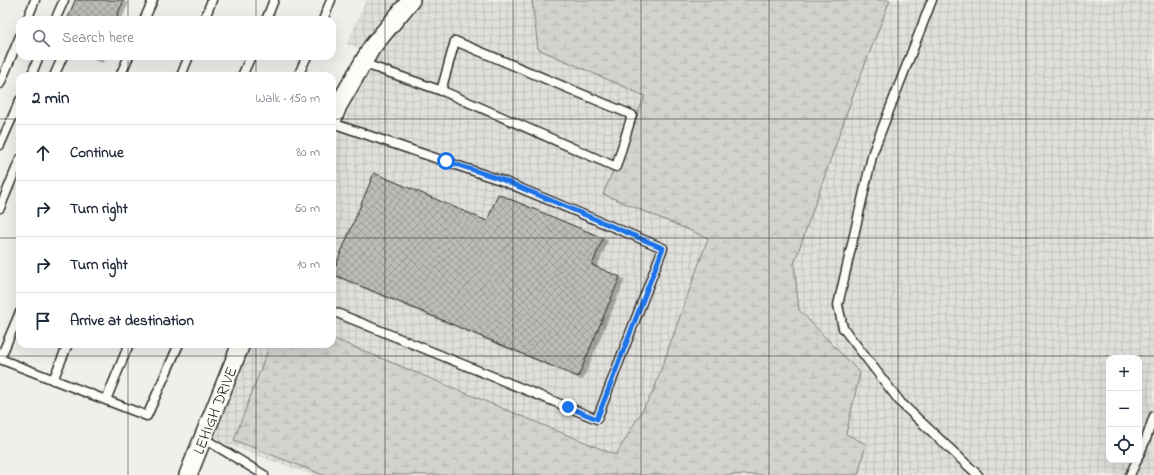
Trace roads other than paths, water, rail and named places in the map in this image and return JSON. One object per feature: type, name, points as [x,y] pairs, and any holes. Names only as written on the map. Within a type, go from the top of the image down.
[{"type":"street","points":[[336,111],[372,47],[411,0]]},
{"type":"street","name":"LEHIGH DRIVE","points":[[188,475],[239,348]]},
{"type":"lane","points":[[29,16],[35,0]]},
{"type":"lane","points":[[57,16],[64,0]]},
{"type":"lane","points":[[146,16],[153,0]]},
{"type":"lane","points":[[206,16],[212,0]]},
{"type":"lane","points":[[268,16],[274,0]]},
{"type":"lane","points":[[325,16],[331,0]]},
{"type":"lane","points":[[932,0],[874,152],[838,305],[842,328],[901,403],[978,475]]},
{"type":"lane","points":[[362,63],[441,91],[616,167],[632,115],[455,41],[441,91]]},
{"type":"lane","points":[[0,84],[16,46]]},
{"type":"lane","points":[[33,72],[38,60]]},
{"type":"lane","points":[[56,72],[61,60]]},
{"type":"lane","points":[[122,72],[127,60]]},
{"type":"lane","points":[[183,72],[187,60]]},
{"type":"lane","points":[[244,72],[249,60]]},
{"type":"lane","points":[[300,72],[305,60]]},
{"type":"lane","points":[[0,145],[16,109]]},
{"type":"lane","points":[[336,123],[503,180],[663,248],[597,419],[336,313]]},
{"type":"lane","points":[[0,208],[16,170]]},
{"type":"lane","points":[[16,321],[0,359],[147,416],[177,348]]},
{"type":"lane","points":[[53,380],[66,348]]},
{"type":"lane","points":[[106,400],[127,348]]},
{"type":"lane","points":[[1142,448],[1154,416]]},
{"type":"lane","points":[[203,438],[264,475]]},
{"type":"lane","points":[[1130,475],[1136,463]]}]
